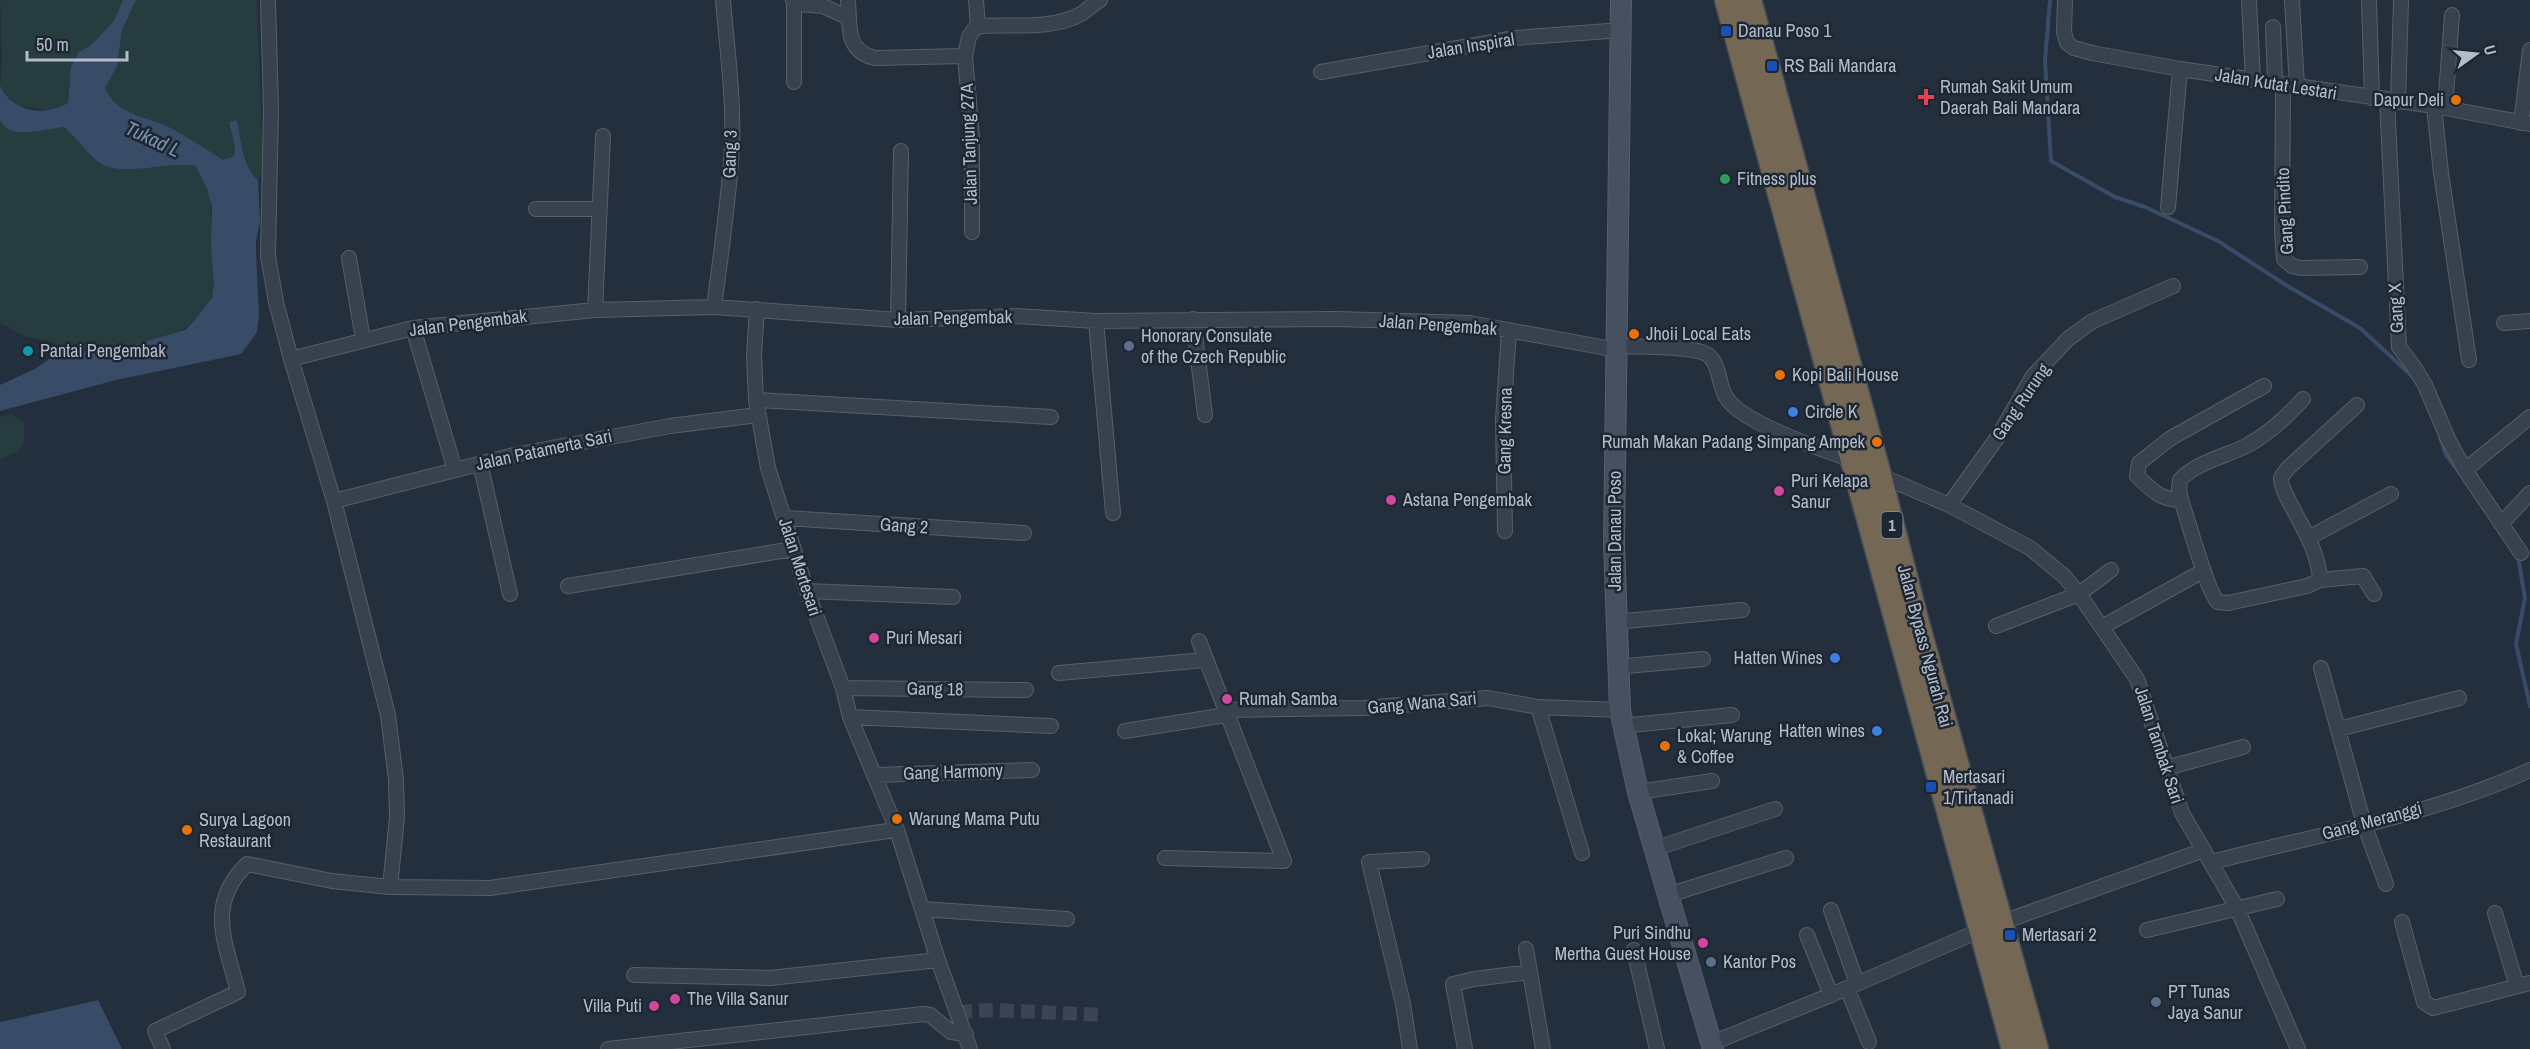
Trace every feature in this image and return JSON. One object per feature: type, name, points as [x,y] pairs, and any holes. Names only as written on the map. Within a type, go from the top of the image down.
[{"type":"highway","name":"Jalan Bypass Ngurah Rai","points":[[1727,0],[1829,329],[1879,475],[1990,927],[2014,1049]]},
{"type":"highway","name":"Jalan Bypass Ngurah Rai","points":[[1749,0],[1829,329],[1855,461],[1990,927],[2036,1049]]},
{"type":"street","points":[[268,0],[272,109],[268,256],[276,302],[334,501],[390,726],[396,780],[397,817],[390,887]]},
{"type":"street","name":"Gang 3","points":[[714,307],[728,201],[732,144],[730,75],[723,0]]},
{"type":"street","points":[[848,0],[852,42],[856,50],[863,55],[875,58],[965,56],[969,37],[978,27],[1034,25],[1067,20],[1081,14],[1100,0]]},
{"type":"street","points":[[976,0],[978,27]]},
{"type":"street","name":"Jalan Danau Poso","points":[[1621,0],[1615,622],[1621,718],[1638,792],[1713,1046]]},
{"type":"street","name":"Jalan Kutat Lestari","points":[[2065,0],[2064,32],[2067,43],[2074,48],[2180,69],[2439,107],[2526,124]]},
{"type":"street","points":[[2249,0],[2253,80]]},
{"type":"street","points":[[2285,85],[2294,26],[2292,0]]},
{"type":"street","points":[[2369,0],[2372,98]]},
{"type":"street","name":"Gang X","points":[[2401,0],[2393,101],[2399,347],[2415,367],[2425,385],[2448,439],[2465,470],[2521,553]]},
{"type":"street","points":[[794,82],[794,1],[823,6],[849,18]]},
{"type":"street","points":[[2452,15],[2439,107],[2441,173],[2469,360]]},
{"type":"street","points":[[2251,26],[2294,26]]},
{"type":"street","points":[[2273,27],[2285,85]]},
{"type":"street","name":"Jalan Inspiral","points":[[1321,72],[1515,38],[1622,30]]},
{"type":"street","points":[[2526,124],[2530,50]]},
{"type":"street","name":"Jalan Tanjung 27A","points":[[965,56],[972,137],[972,232]]},
{"type":"street","points":[[2168,207],[2180,69]]},
{"type":"street","name":"Gang Pindito","points":[[2285,85],[2282,232],[2284,259],[2292,266],[2301,268],[2360,267]]},
{"type":"street","points":[[595,310],[603,136]]},
{"type":"street","points":[[898,320],[901,151]]},
{"type":"street","points":[[536,209],[599,209]]},
{"type":"street","points":[[349,258],[363,339]]},
{"type":"street","name":"Gang Rurung","points":[[1949,504],[1997,438],[2033,376],[2068,339],[2091,322],[2173,286]]},
{"type":"street","name":"Jalan Pengembak","points":[[291,359],[413,328],[595,310],[714,307],[898,320],[1016,316],[1096,321],[1336,319],[1470,323],[1617,348],[1691,349],[1708,355],[1714,362],[1721,387],[1735,408],[1797,440],[1855,461]]},
{"type":"street","name":"Jalan Mertesari","points":[[757,309],[754,355],[756,400],[768,468],[807,591],[843,688],[850,717],[891,814],[938,960],[970,1049]]},
{"type":"street","points":[[1193,319],[1205,415]]},
{"type":"street","points":[[1096,321],[1113,513]]},
{"type":"street","points":[[2504,323],[2530,321]]},
{"type":"street","points":[[413,328],[455,470]]},
{"type":"street","name":"Gang Kresna","points":[[1505,531],[1503,420],[1509,330]]},
{"type":"street","points":[[2181,500],[2169,500],[2158,496],[2137,476],[2139,463],[2171,438],[2264,386]]},
{"type":"street","points":[[2303,399],[2285,420],[2267,434],[2183,476],[2179,484],[2181,500],[2203,571],[2215,599],[2224,604],[2307,586],[2320,580],[2363,576],[2374,594]]},
{"type":"street","points":[[756,400],[1051,417]]},
{"type":"street","points":[[2320,580],[2318,566],[2308,538],[2281,482],[2282,474],[2357,405]]},
{"type":"street","name":"Jalan Patamerta Sari","points":[[334,501],[480,463],[670,426],[758,416]]},
{"type":"street","points":[[2465,470],[2530,417]]},
{"type":"street","points":[[480,463],[510,594]]},
{"type":"street","name":"Jalan Tambak Sari","points":[[1879,475],[1949,504],[2030,548],[2064,576],[2079,594],[2137,679],[2182,813],[2237,908],[2298,1049]]},
{"type":"street","points":[[2501,524],[2530,493]]},
{"type":"street","points":[[2308,538],[2391,494]]},
{"type":"street","name":"Gang 2","points":[[785,518],[1024,533]]},
{"type":"street","points":[[568,586],[678,566],[793,549]]},
{"type":"street","points":[[1996,626],[2079,594],[2111,570]]},
{"type":"street","points":[[2102,627],[2203,571]]},
{"type":"street","points":[[807,591],[953,597]]},
{"type":"street","points":[[1615,622],[1742,610]]},
{"type":"street","points":[[1164,858],[1284,861],[1199,641]]},
{"type":"street","points":[[1617,667],[1703,659]]},
{"type":"street","points":[[1059,673],[1205,660]]},
{"type":"street","points":[[2320,668],[2364,824],[2386,884]]},
{"type":"street","name":"Gang 18","points":[[843,688],[1026,690]]},
{"type":"street","name":"Gang Wana Sari","points":[[1125,731],[1225,712],[1365,708],[1479,698],[1621,718],[1732,715]]},
{"type":"street","points":[[2339,729],[2459,698]]},
{"type":"street","points":[[1539,707],[1582,853]]},
{"type":"street","points":[[850,717],[1051,726]]},
{"type":"street","points":[[2166,768],[2243,747]]},
{"type":"street","name":"Gang Harmony","points":[[875,775],[1032,770]]},
{"type":"street","name":"Gang Meranggi","points":[[1713,1046],[1990,927],[2208,856],[2364,824],[2406,813],[2501,783],[2530,770]]},
{"type":"street","points":[[1638,792],[1712,781]]},
{"type":"street","points":[[1654,849],[1775,809]]},
{"type":"street","points":[[163,1049],[155,1031],[238,993],[221,926],[224,896],[232,879],[247,864],[332,881],[390,887],[490,888],[888,831],[891,814]]},
{"type":"street","name":"Jalan Mertesari","points":[[888,831],[891,841],[908,865]]},
{"type":"street","points":[[1668,895],[1786,858]]},
{"type":"street","points":[[1410,1049],[1403,1004],[1370,862],[1422,859]]},
{"type":"street","points":[[2147,930],[2277,899]]},
{"type":"street","points":[[922,909],[1067,919]]},
{"type":"street","points":[[1831,910],[1869,1042]]},
{"type":"street","points":[[2402,922],[2424,1002],[2428,1007],[2433,1008],[2524,984],[2495,913]]},
{"type":"street","points":[[1807,934],[1831,995]]},
{"type":"street","points":[[1526,949],[1543,1049]]},
{"type":"street","points":[[1634,950],[1657,1049]]},
{"type":"street","points":[[634,975],[770,978],[938,960]]},
{"type":"street","points":[[1465,1049],[1453,984],[1458,981],[1530,972]]},
{"type":"street","points":[[608,1049],[923,1014],[930,1015],[951,1032],[966,1034]]},
{"type":"green space","points":[[0,0],[123,0],[114,21],[91,45],[79,52],[70,77],[68,103],[55,111],[17,106],[0,88],[2,58]]},
{"type":"green space","points":[[136,0],[257,0],[263,170],[258,180],[245,160],[237,121],[229,122],[235,148],[234,157],[223,160],[171,128],[124,111],[107,94],[106,82],[118,60],[122,30]]},
{"type":"green space","points":[[0,120],[14,130],[22,132],[64,127],[97,161],[111,168],[196,166],[209,194],[211,251],[215,279],[211,299],[198,317],[182,329],[163,338],[120,347],[55,355],[54,343],[24,336],[0,323]]},
{"type":"green space","points":[[11,414],[24,423],[24,444],[17,452],[0,459],[0,417]]},
{"type":"water","name":"Tukad L","points":[[123,0],[136,0],[122,30],[117,66],[105,88],[110,97],[125,110],[171,128],[223,160],[234,156],[235,147],[229,122],[237,120],[245,160],[258,180],[260,222],[256,240],[259,315],[257,332],[241,354],[116,380],[0,411],[0,385],[35,369],[55,355],[137,344],[185,330],[212,298],[214,285],[211,246],[212,207],[207,189],[196,166],[111,168],[97,161],[64,127],[20,132],[5,127],[0,120],[0,86],[13,102],[30,109],[49,110],[68,103],[71,67],[79,52],[91,45],[114,21]]},
{"type":"water","points":[[98,1000],[122,1049],[0,1049],[0,1022]]},
{"type":"pier","points":[[100,998],[98,1000],[0,1022],[0,1019]]},
{"type":"waterway","points":[[2050,0],[2045,60],[2051,161],[2115,197],[2145,207],[2218,241],[2289,287],[2360,328],[2414,378]]},
{"type":"waterway","points":[[2440,437],[2446,455],[2459,472]]},
{"type":"waterway","points":[[2518,557],[2525,598],[2516,644],[2530,706]]},
{"type":"tunnel","points":[[958,1012],[994,1010],[1104,1015]]},
{"type":"place","name":"Danau Poso 1","points":[[1726,31]]},
{"type":"place","name":"RS Bali Mandara","points":[[1772,66]]},
{"type":"place","name":"Rumah Sakit Umum Daerah Bali Mandara","points":[[1926,97]]},
{"type":"place","name":"Dapur Deli","points":[[2456,100]]},
{"type":"place","name":"Fitness plus","points":[[1725,179]]},
{"type":"place","name":"Jhoii Local Eats","points":[[1634,334]]},
{"type":"place","name":"Honorary Consulate of the Czech Republic","points":[[1129,346]]},
{"type":"place","name":"Pantai Pengembak","points":[[28,351]]},
{"type":"place","name":"Kopi Bali House","points":[[1780,375]]},
{"type":"place","name":"Circle K","points":[[1793,412]]},
{"type":"place","name":"Rumah Makan Padang Simpang Ampek","points":[[1877,442]]},
{"type":"place","name":"Puri Kelapa Sanur","points":[[1779,491]]},
{"type":"place","name":"Astana Pengembak","points":[[1391,500]]},
{"type":"place","name":"Puri Mesari","points":[[874,638]]},
{"type":"place","name":"Hatten Wines","points":[[1835,658]]},
{"type":"place","name":"Rumah Samba","points":[[1227,699]]},
{"type":"place","name":"Hatten wines","points":[[1877,731]]},
{"type":"place","name":"Lokal; Warung & Coffee","points":[[1665,746]]},
{"type":"place","name":"Mertasari 1/Tirtanadi","points":[[1931,787]]},
{"type":"place","name":"Warung Mama Putu","points":[[897,819]]},
{"type":"place","name":"Surya Lagoon Restaurant","points":[[187,830]]},
{"type":"place","name":"Mertasari 2","points":[[2010,935]]},
{"type":"place","name":"Puri Sindhu Mertha Guest House","points":[[1703,943]]},
{"type":"place","name":"Kantor Pos","points":[[1711,962]]},
{"type":"place","name":"The Villa Sanur","points":[[675,999]]},
{"type":"place","name":"PT Tunas Jaya Sanur","points":[[2156,1002]]},
{"type":"place","name":"Villa Puti","points":[[654,1006]]}]
